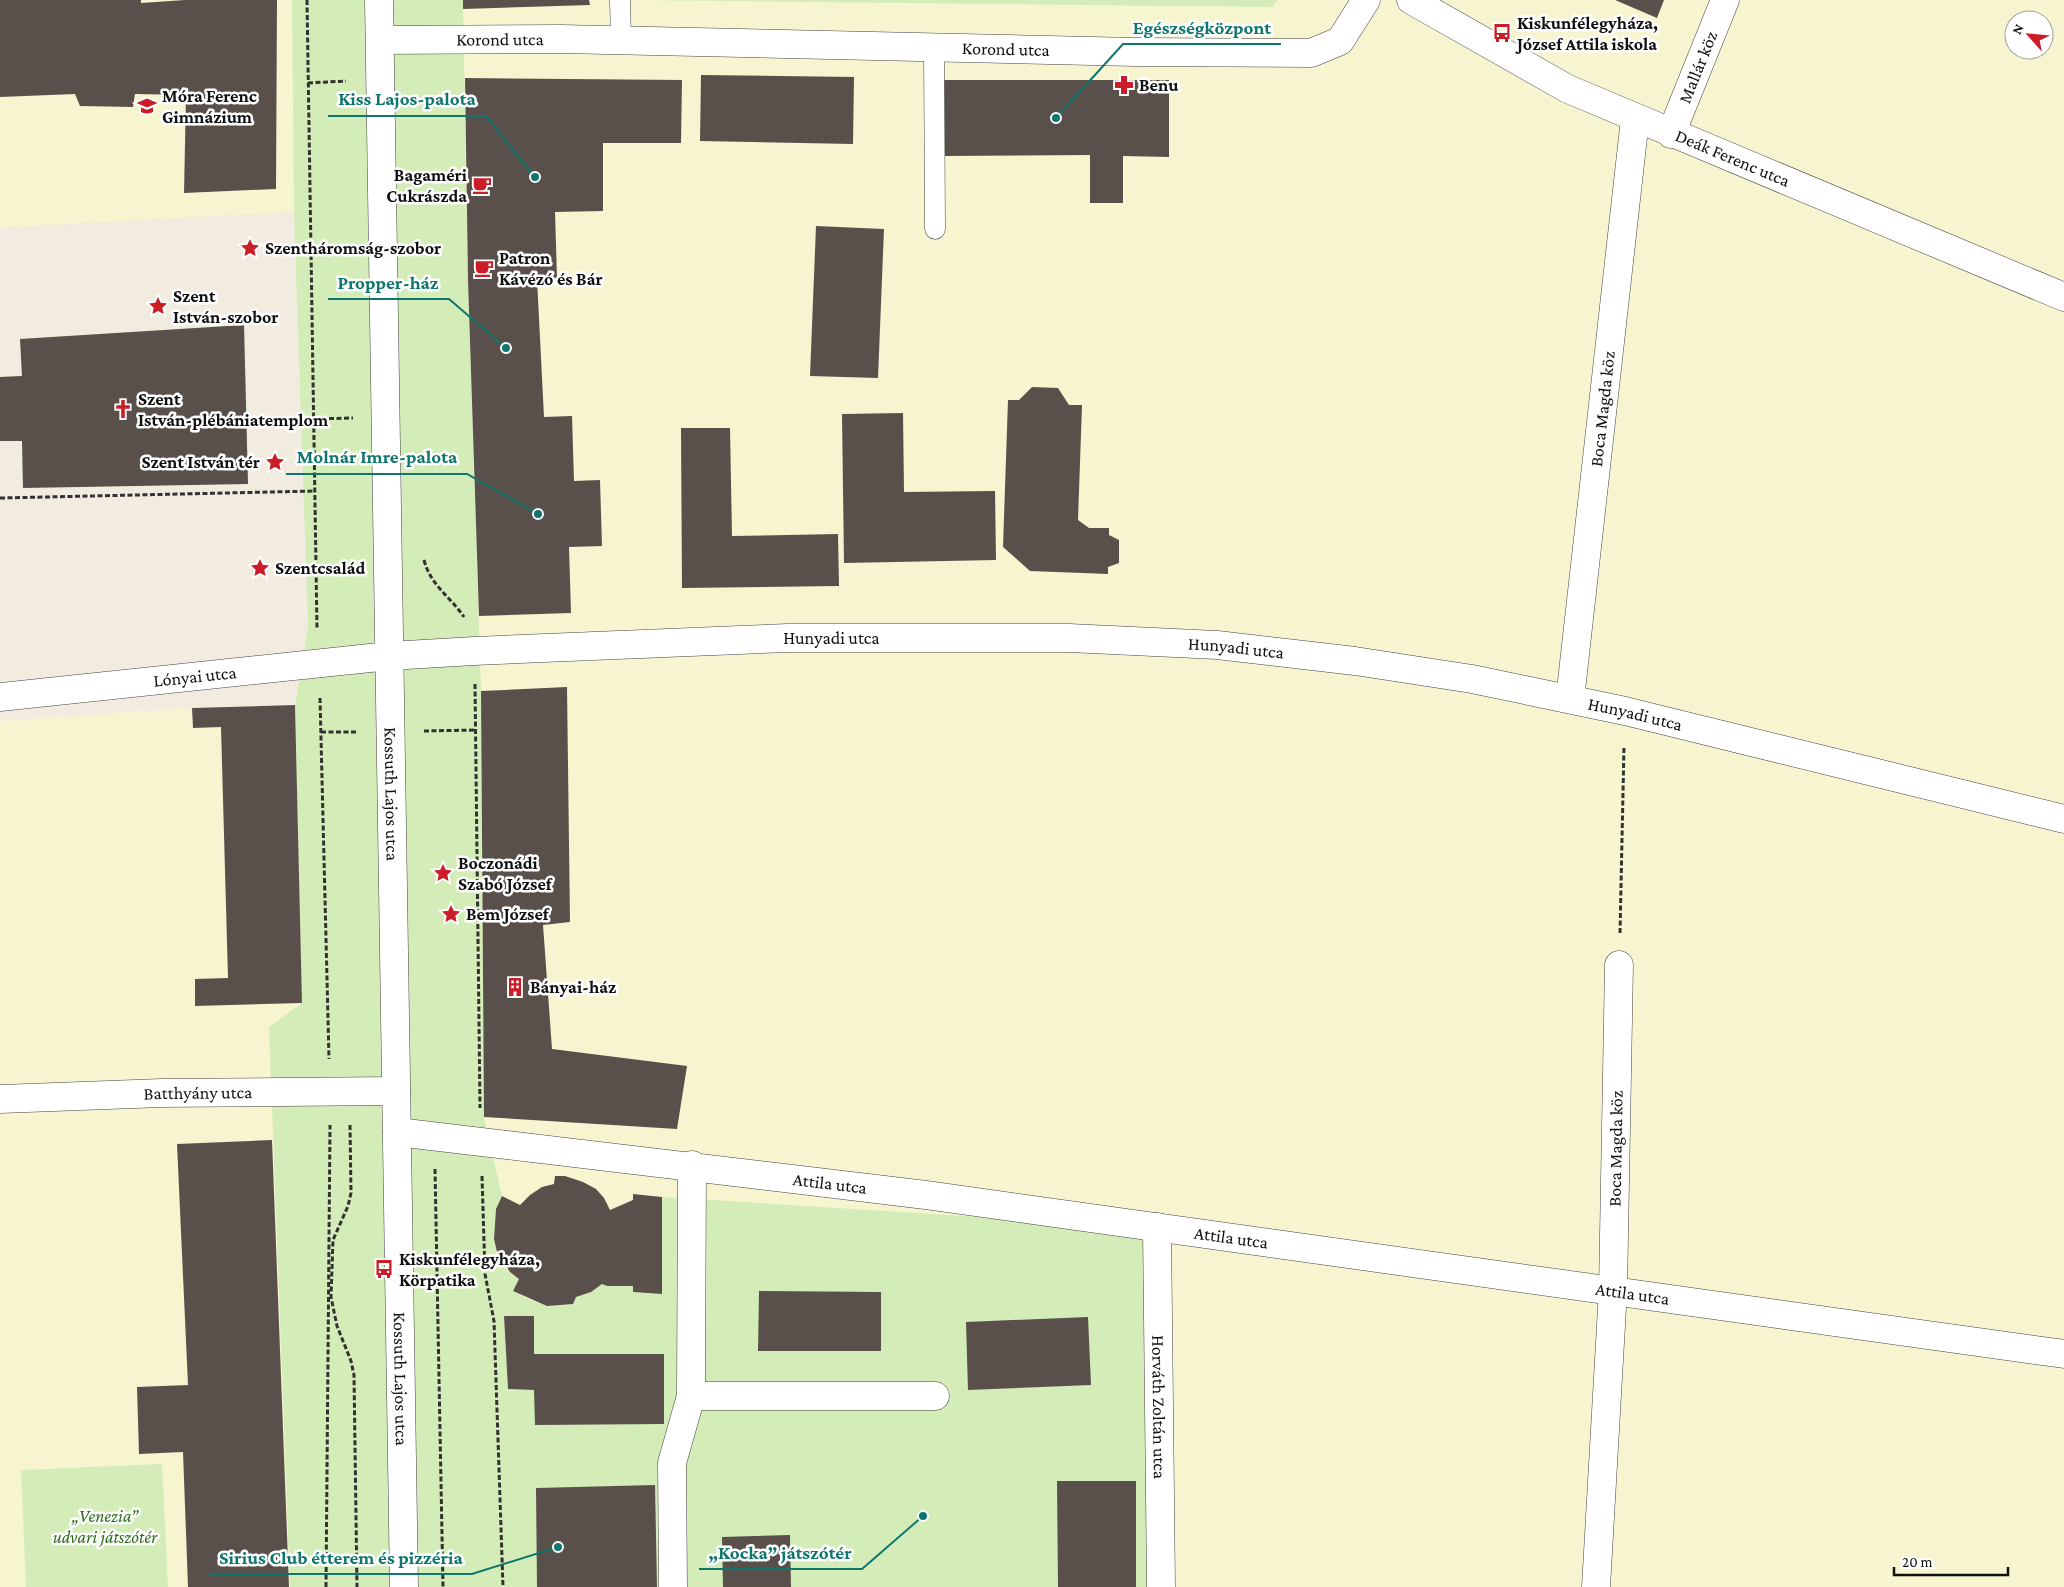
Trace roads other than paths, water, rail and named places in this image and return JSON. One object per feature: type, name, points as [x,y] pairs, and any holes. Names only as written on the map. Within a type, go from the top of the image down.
[{"type":"street","name":"Kossuth Lajos utca","points":[[379,0],[404,1587]]},
{"type":"street","name":"Korond utca","points":[[380,40],[561,39],[1311,53],[1340,41],[1366,0]]},
{"type":"street","name":"Deák Ferenc utca","points":[[1411,0],[1568,89],[1671,134],[2064,297]]},
{"type":"street","name":"Mallár köz","points":[[1671,134],[1725,0]]},
{"type":"street","name":"Boca Magda köz","points":[[1570,699],[1635,118]]},
{"type":"street","name":"Hunyadi utca","points":[[389,656],[474,650],[788,638],[1069,638],[1217,645],[1355,661],[1443,675],[1570,699],[2064,819]]},
{"type":"street","name":"Lónyai utca","points":[[0,697],[389,656]]},
{"type":"street","name":"Boca Magda köz","points":[[1596,1587],[1613,1290],[1619,964]]},
{"type":"street","name":"Batthyány utca","points":[[0,1099],[162,1093],[396,1091]]},
{"type":"street","name":"Attila utca","points":[[397,1132],[926,1194],[2064,1354]]},
{"type":"street","points":[[673,1587],[672,1463],[691,1396],[692,1166]]},
{"type":"street","name":"Horváth Zoltán utca","points":[[1157,1227],[1161,1587]]},
{"type":"street","points":[[691,1396],[935,1396]]},
{"type":"lane","points":[[620,0],[621,40]]},
{"type":"lane","points":[[934,47],[936,229]]},
{"type":"place","name":"Kiskunfélegyháza, József Attila iskola","points":[[1502,33]]},
{"type":"place","name":"Benu","points":[[1124,85]]},
{"type":"place","name":"Móra Ferenc Gimnázium","points":[[147,106]]},
{"type":"place","name":"Egészségközpont","points":[[1056,118]]},
{"type":"place","name":"Kiss Lajos-palota","points":[[535,177]]},
{"type":"place","name":"Bagaméri Cukrászda","points":[[482,185]]},
{"type":"place","name":"Szentháromság-szobor","points":[[250,248]]},
{"type":"place","name":"Patron Kávézó és Bár","points":[[484,268]]},
{"type":"place","name":"Szent István-szobor","points":[[158,306]]},
{"type":"place","name":"Propper-ház","points":[[506,348]]},
{"type":"place","name":"Szent István-plébániatemplom","points":[[123,409]]},
{"type":"place","name":"Szent István tér","points":[[275,462]]},
{"type":"place","name":"Molnár Imre-palota","points":[[538,514]]},
{"type":"place","name":"Szentcsalád","points":[[260,568]]},
{"type":"place","name":"Boczonádi Szabó József","points":[[443,873]]},
{"type":"place","name":"Bem József","points":[[451,914]]},
{"type":"place","name":"Bányai-ház","points":[[515,987]]},
{"type":"place","name":"Kiskunfélegyháza, Körpatika","points":[[384,1269]]},
{"type":"place","name":"„Kocka” játszótér","points":[[923,1516]]},
{"type":"place","name":"Sirius Club étterem és pizzéria","points":[[558,1547]]},
{"type":"park label","name":"„Venezia” udvari játszótér","points":[[105,1526]]}]
